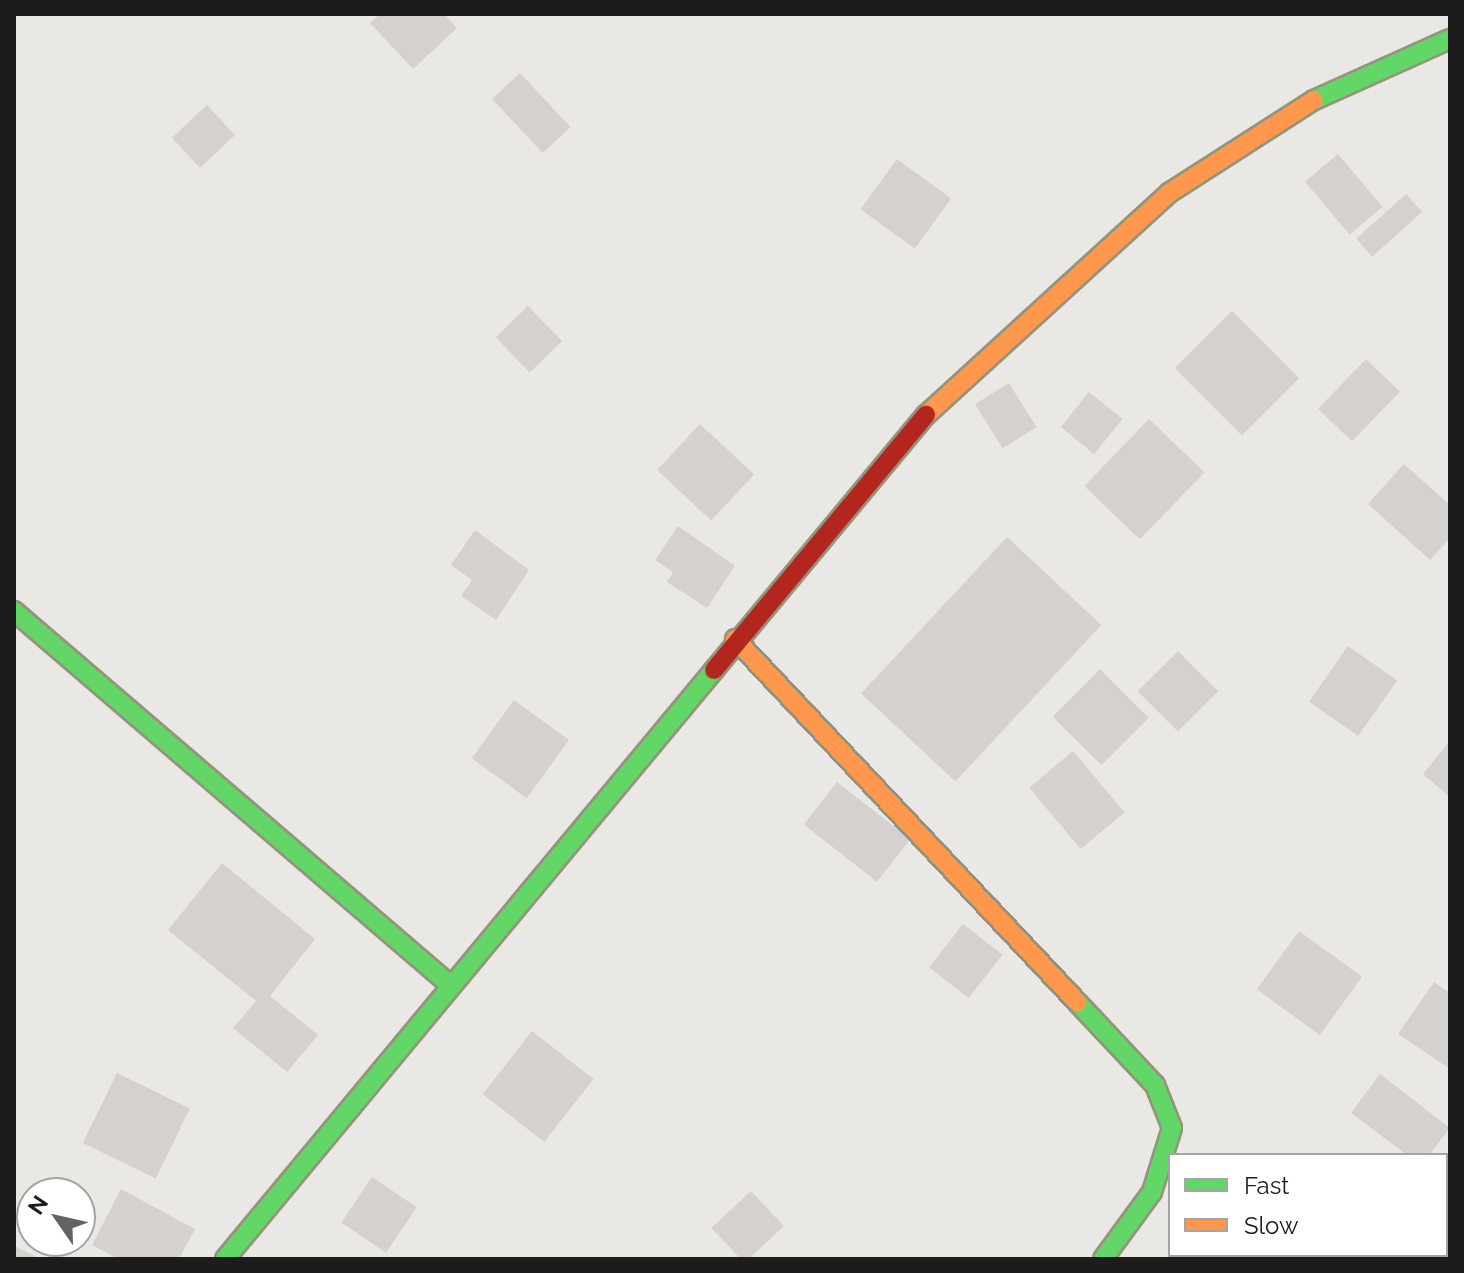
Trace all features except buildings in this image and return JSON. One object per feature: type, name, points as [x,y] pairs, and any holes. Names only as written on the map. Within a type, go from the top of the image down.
[{"type":"street","points":[[225,1259],[735,639],[935,404],[1169,193],[1306,104],[1450,39]]},
{"type":"street","points":[[14,611],[449,984]]},
{"type":"street","points":[[735,639],[1155,1085],[1172,1128],[1170,1153]]},
{"type":"street","points":[[1103,1259],[1152,1192],[1168,1157]]},
{"type":"traffic: fast","points":[[1314,100],[1450,39]]},
{"type":"traffic: fast","points":[[14,611],[449,984]]},
{"type":"traffic: fast","points":[[225,1259],[714,670]]},
{"type":"traffic: fast","points":[[1077,1002],[1155,1085],[1172,1128],[1152,1192],[1103,1259]]},
{"type":"traffic: slow","points":[[926,415],[1169,193],[1314,100]]},
{"type":"traffic: slow","points":[[735,639],[1077,1002]]},
{"type":"traffic: jam","points":[[714,670],[926,415]]}]
